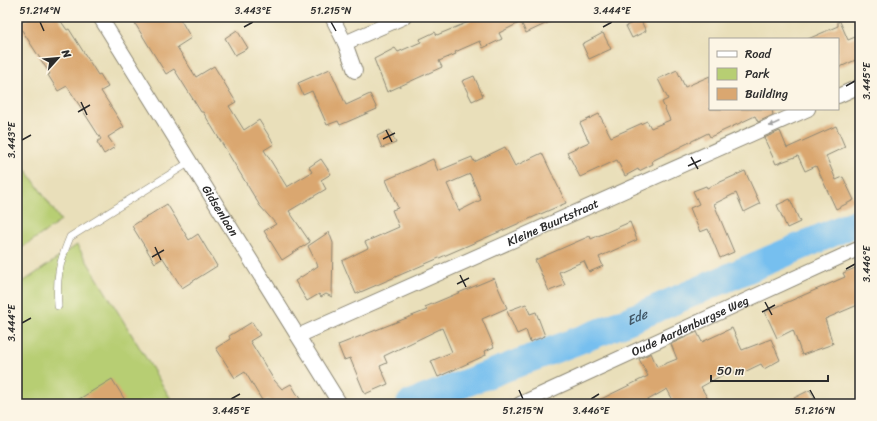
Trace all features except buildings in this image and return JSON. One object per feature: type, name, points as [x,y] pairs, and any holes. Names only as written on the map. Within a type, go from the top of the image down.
[{"type":"street","name":"Gidsenlaan","points":[[100,17],[340,404]]},
{"type":"street","points":[[345,43],[404,17]]},
{"type":"street","points":[[333,19],[345,43],[355,71]]},
{"type":"street","points":[[839,96],[860,86]]},
{"type":"street","name":"Kleine Buurtstraat","points":[[298,336],[806,110]]},
{"type":"street","name":"Oude Aardenburgse Weg","points":[[520,404],[860,248]]},
{"type":"lane","points":[[58,306],[56,281],[60,259],[70,237],[190,162]]},
{"type":"green space","points":[[17,156],[61,221],[17,251]]},
{"type":"green space","points":[[77,245],[174,404],[17,404],[17,286]]},
{"type":"waterway","name":"Ede","points":[[410,404],[606,330],[860,221]]}]
